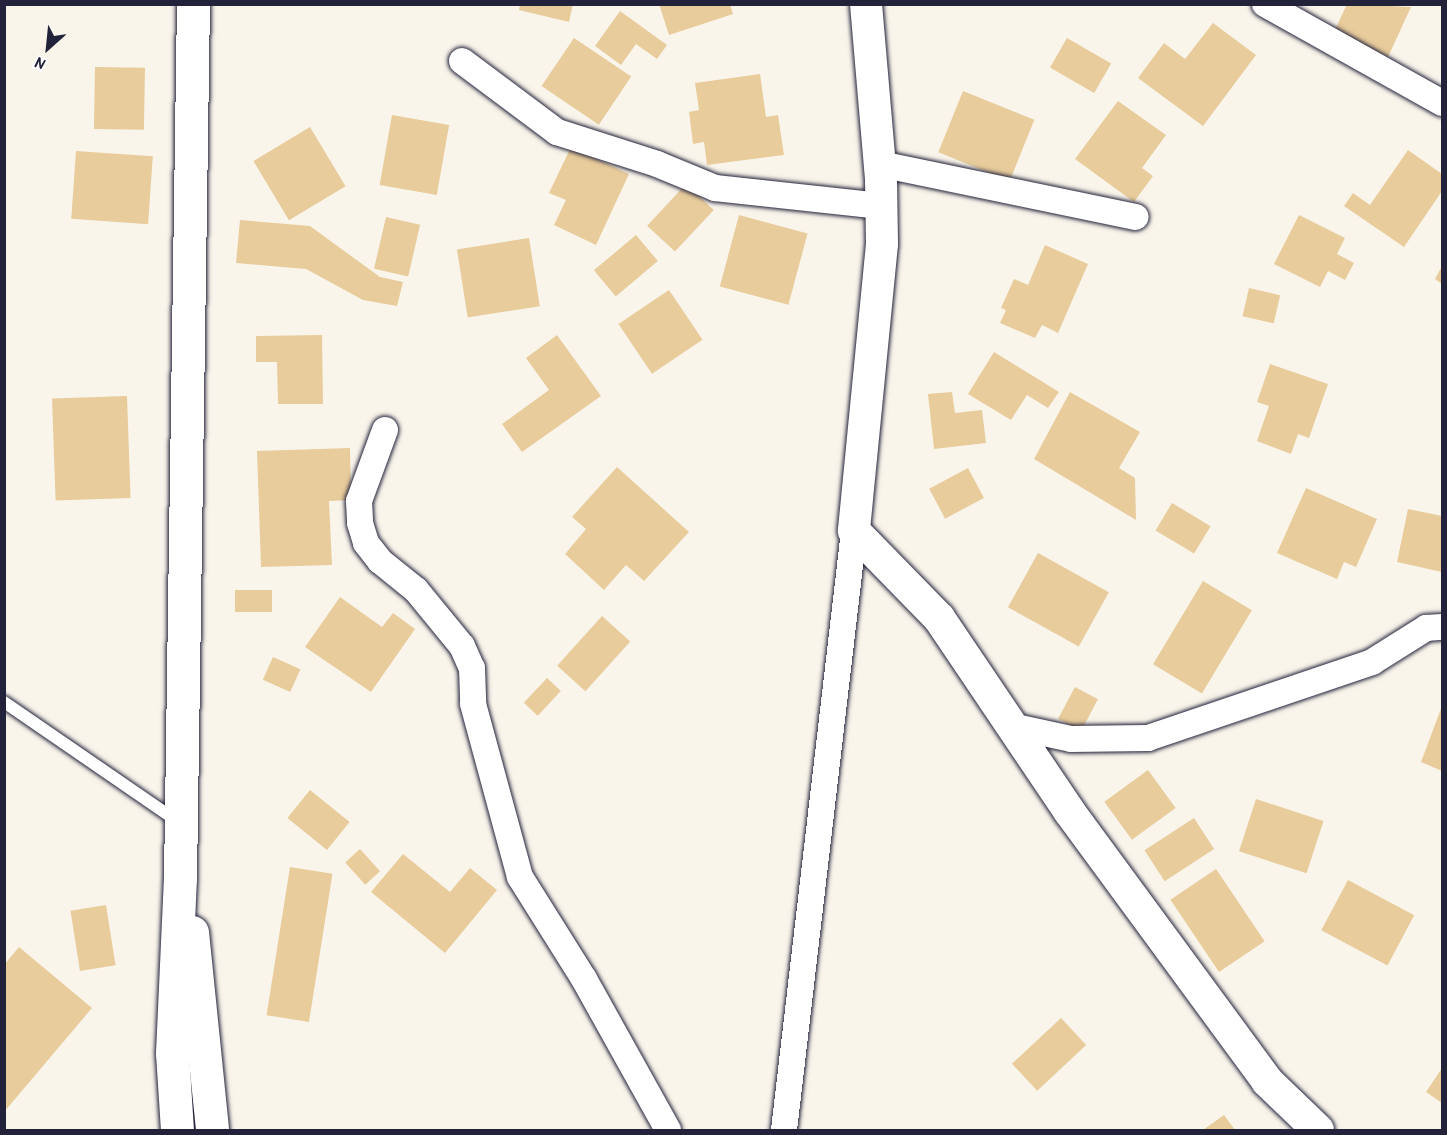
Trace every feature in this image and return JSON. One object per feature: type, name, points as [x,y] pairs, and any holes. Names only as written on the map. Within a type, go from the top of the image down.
[{"type":"main road","points":[[177,1131],[172,1053],[180,878],[193,4]]},
{"type":"main road","points":[[180,878],[198,969],[212,1131]]},
{"type":"street","points":[[784,1131],[854,531],[882,244],[880,164],[866,4]]},
{"type":"street","points":[[1265,4],[1443,103]]},
{"type":"street","points":[[462,61],[557,132],[657,164],[715,188],[881,206]]},
{"type":"street","points":[[880,164],[1136,217]]},
{"type":"street","points":[[385,430],[359,501],[360,523],[366,543],[380,561],[416,590],[462,646],[472,668],[472,704],[520,877],[584,979],[668,1131]]},
{"type":"street","points":[[854,531],[939,618],[1069,811],[1268,1082],[1318,1131]]},
{"type":"street","points":[[1011,726],[1071,739],[1148,738],[1372,662],[1426,628],[1443,627]]},
{"type":"lane","points":[[4,702],[180,824]]},
{"type":"building","points":[[520,4],[573,4],[569,22],[519,10]]},
{"type":"building","points":[[659,4],[730,4],[733,14],[669,35]]},
{"type":"building","points":[[1347,4],[1411,7],[1388,57],[1334,32]]},
{"type":"building","points":[[620,11],[667,45],[657,59],[636,44],[621,65],[595,46]]},
{"type":"building","points":[[1213,23],[1256,55],[1203,126],[1138,78],[1164,43],[1185,59]]},
{"type":"building","points":[[574,38],[631,77],[599,125],[542,86]]},
{"type":"building","points":[[1067,38],[1111,64],[1094,93],[1050,67]]},
{"type":"building","points":[[95,67],[145,68],[144,130],[94,129]]},
{"type":"building","points":[[760,74],[766,117],[778,115],[784,155],[707,165],[704,142],[693,144],[689,112],[699,110],[695,83]]},
{"type":"building","points":[[963,91],[1034,120],[1010,181],[938,152]]},
{"type":"building","points":[[1118,101],[1166,135],[1142,168],[1153,176],[1134,202],[1075,159]]},
{"type":"building","points":[[392,115],[449,125],[437,195],[380,185]]},
{"type":"building","points":[[310,127],[346,186],[289,220],[253,161]]},
{"type":"building","points":[[571,147],[629,174],[596,245],[554,225],[566,200],[549,193]]},
{"type":"building","points":[[1408,150],[1442,174],[1442,191],[1404,247],[1344,206],[1353,193],[1370,205]]},
{"type":"building","points":[[76,151],[153,156],[148,224],[71,219]]},
{"type":"building","points":[[686,184],[714,210],[675,252],[647,226]]},
{"type":"building","points":[[739,215],[808,233],[788,305],[720,286]]},
{"type":"building","points":[[1299,215],[1345,238],[1337,254],[1354,263],[1345,280],[1328,271],[1320,287],[1274,264]]},
{"type":"building","points":[[386,217],[420,225],[408,277],[374,269]]},
{"type":"building","points":[[240,220],[310,226],[380,277],[403,282],[397,306],[363,300],[306,269],[236,263]]},
{"type":"building","points":[[636,235],[658,261],[616,296],[594,270]]},
{"type":"building","points":[[529,238],[540,306],[468,318],[457,249]]},
{"type":"building","points":[[1045,245],[1088,264],[1058,333],[1042,325],[1035,338],[1000,323],[1006,310],[1001,308],[1014,279],[1028,285]]},
{"type":"building","points":[[1442,266],[1442,284],[1435,279]]},
{"type":"building","points":[[1249,288],[1280,295],[1274,323],[1242,316]]},
{"type":"building","points":[[669,290],[703,340],[652,374],[618,324]]},
{"type":"building","points":[[322,335],[323,404],[278,404],[277,362],[256,362],[256,336]]},
{"type":"building","points":[[557,335],[601,396],[522,452],[502,424],[549,390],[526,358]]},
{"type":"building","points":[[994,352],[1059,392],[1048,408],[1027,395],[1011,420],[968,394]]},
{"type":"building","points":[[1270,364],[1328,384],[1309,438],[1298,434],[1291,454],[1257,441],[1269,406],[1257,402]]},
{"type":"building","points":[[952,392],[955,413],[982,410],[986,443],[934,449],[928,394]]},
{"type":"building","points":[[1070,392],[1140,432],[1119,468],[1135,478],[1136,520],[1034,459]]},
{"type":"building","points":[[127,396],[131,498],[56,501],[52,399]]},
{"type":"building","points":[[350,448],[351,500],[329,501],[332,565],[261,567],[257,451]]},
{"type":"building","points":[[617,467],[689,532],[644,581],[626,565],[604,590],[565,554],[586,529],[572,517]]},
{"type":"building","points":[[968,468],[984,498],[945,519],[929,489]]},
{"type":"building","points":[[1306,488],[1377,519],[1356,567],[1344,562],[1337,579],[1277,553]]},
{"type":"building","points":[[1172,503],[1211,526],[1194,554],[1156,530]]},
{"type":"building","points":[[1408,509],[1442,516],[1442,572],[1397,562]]},
{"type":"building","points":[[1038,553],[1109,592],[1079,646],[1008,607]]},
{"type":"building","points":[[1203,581],[1252,610],[1202,694],[1153,664]]},
{"type":"building","points":[[235,590],[272,590],[272,612],[235,612]]},
{"type":"building","points":[[340,597],[382,627],[393,613],[415,629],[371,692],[305,647]]},
{"type":"building","points":[[602,616],[630,641],[585,691],[557,666]]},
{"type":"building","points":[[273,657],[300,669],[290,692],[263,680]]},
{"type":"building","points":[[547,678],[561,691],[538,716],[524,703]]},
{"type":"building","points":[[1075,687],[1098,699],[1081,731],[1058,719]]},
{"type":"building","points":[[1442,706],[1442,771],[1421,762]]},
{"type":"building","points":[[1148,770],[1176,808],[1132,840],[1104,802]]},
{"type":"building","points":[[310,790],[350,822],[327,850],[287,818]]},
{"type":"building","points":[[1256,799],[1324,821],[1307,873],[1239,851]]},
{"type":"building","points":[[1194,818],[1214,849],[1165,881],[1145,850]]},
{"type":"building","points":[[360,849],[380,871],[365,885],[345,862]]},
{"type":"building","points":[[403,854],[450,892],[470,868],[497,890],[445,953],[371,892]]},
{"type":"building","points":[[290,867],[332,874],[309,1022],[267,1015]]},
{"type":"building","points":[[1216,869],[1265,941],[1219,972],[1170,900]]},
{"type":"building","points":[[1348,880],[1414,915],[1387,966],[1321,930]]},
{"type":"building","points":[[106,905],[116,965],[80,971],[70,911]]},
{"type":"building","points":[[19,947],[92,1008],[4,1112],[4,965]]},
{"type":"building","points":[[1061,1018],[1086,1045],[1037,1091],[1012,1064]]},
{"type":"building","points":[[1442,1068],[1442,1103],[1426,1092]]},
{"type":"building","points":[[1224,1115],[1235,1130],[1203,1130]]}]
